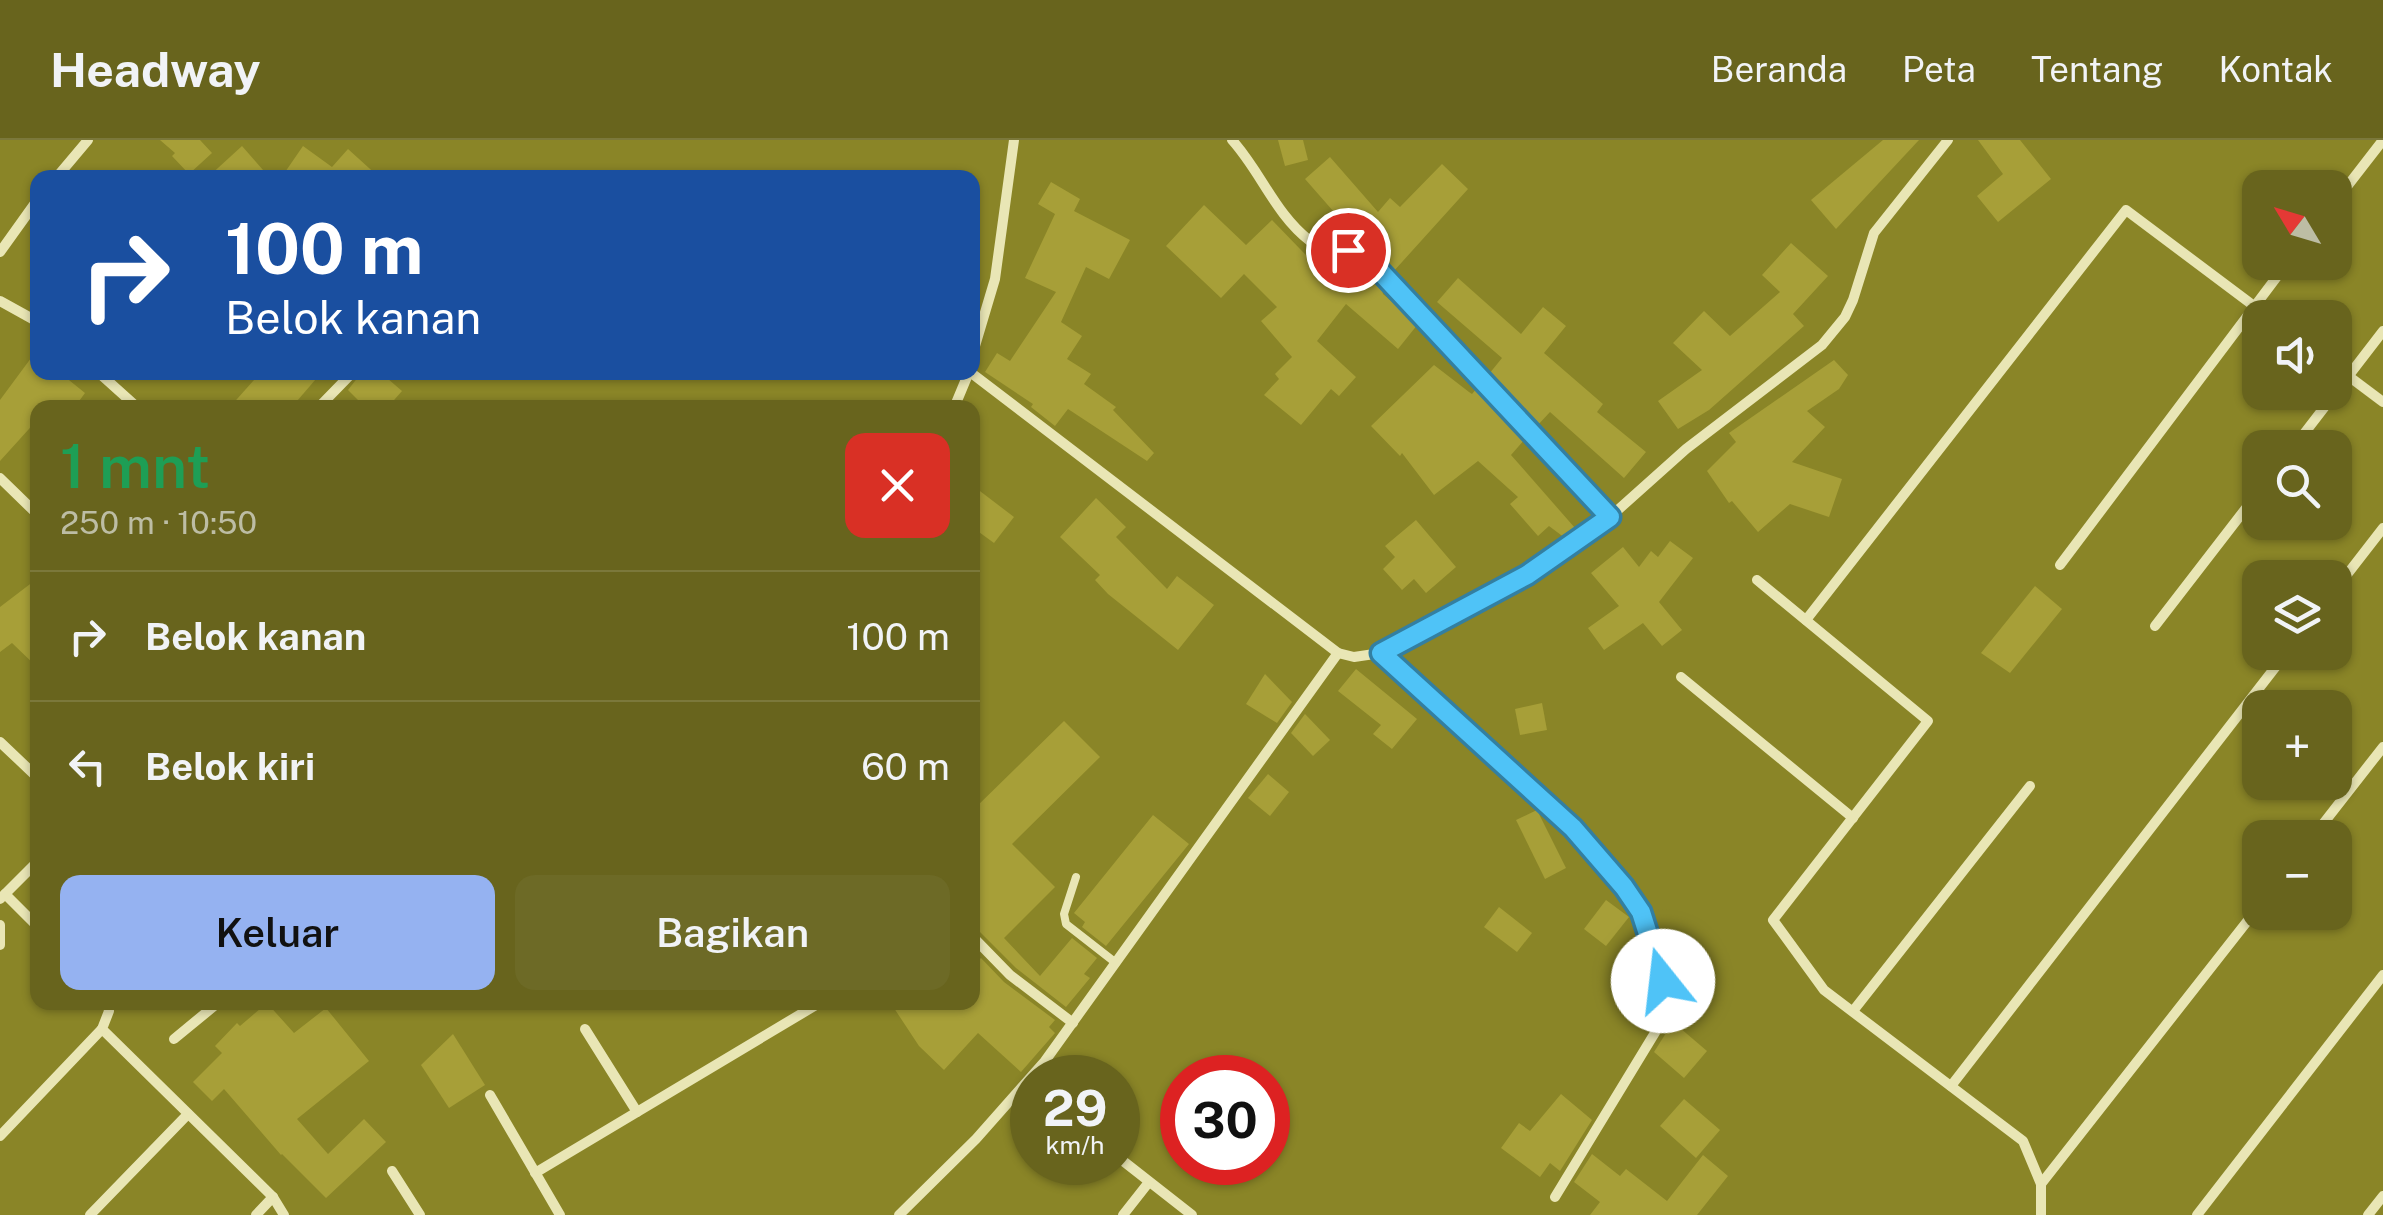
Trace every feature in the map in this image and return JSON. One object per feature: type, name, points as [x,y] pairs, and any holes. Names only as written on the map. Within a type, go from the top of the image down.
[{"type":"street","points":[[63,170],[88,140]]},
{"type":"street","points":[[980,328],[994,279],[1014,140]]},
{"type":"street","points":[[1232,140],[1268,194],[1308,239],[1320,247],[1362,255],[1375,266],[1610,517]]},
{"type":"street","points":[[979,380],[1338,654],[1354,657],[1381,653],[1527,575],[1610,517],[1686,450],[1833,334],[1853,300],[1874,233],[1948,140]]},
{"type":"street","points":[[2352,180],[2383,140]]},
{"type":"street","points":[[0,252],[30,210]]},
{"type":"street","points":[[1806,620],[2126,210],[2247,300]]},
{"type":"street","points":[[0,301],[30,318]]},
{"type":"street","points":[[2060,565],[2242,323]]},
{"type":"street","points":[[2352,371],[2383,331]]},
{"type":"street","points":[[2352,379],[2383,402]]},
{"type":"street","points":[[107,380],[129,400]]},
{"type":"street","points":[[326,400],[345,380]]},
{"type":"street","points":[[2307,430],[2322,410]]},
{"type":"street","points":[[0,478],[30,507]]},
{"type":"street","points":[[2155,626],[2242,513]]},
{"type":"street","points":[[2352,568],[2383,528]]},
{"type":"street","points":[[1757,580],[1928,721],[1773,920],[1824,990],[2023,1141],[2042,1184],[2041,1215]]},
{"type":"street","points":[[1381,653],[1573,828],[1641,912],[1656,952],[1664,1012],[1555,1196]]},
{"type":"street","points":[[1050,1055],[1200,841],[1338,654]]},
{"type":"street","points":[[1951,1086],[2273,670]]},
{"type":"street","points":[[1681,677],[1853,818]]},
{"type":"street","points":[[0,742],[30,770]]},
{"type":"street","points":[[2326,820],[2383,747]]},
{"type":"street","points":[[1853,1011],[2030,786]]},
{"type":"street","points":[[30,869],[3,897],[30,920]]},
{"type":"street","points":[[0,926],[0,945]]},
{"type":"street","points":[[2042,1184],[2242,927]]},
{"type":"street","points":[[980,944],[1010,975],[1072,1023]]},
{"type":"street","points":[[2197,1215],[2383,975]]},
{"type":"street","points":[[0,1136],[102,1029],[109,1010]]},
{"type":"street","points":[[174,1039],[209,1010]]},
{"type":"street","points":[[535,1173],[809,1010]]},
{"type":"street","points":[[102,1029],[273,1197],[284,1215]]},
{"type":"street","points":[[584,1029],[637,1112]]},
{"type":"street","points":[[490,1096],[560,1215]]},
{"type":"street","points":[[899,1215],[1010,1106]]},
{"type":"street","points":[[90,1215],[188,1114]]},
{"type":"street","points":[[392,1170],[420,1215]]},
{"type":"street","points":[[1140,1175],[1192,1215]]},
{"type":"street","points":[[1123,1215],[1149,1182]]},
{"type":"street","points":[[2368,1215],[2383,1196]]},
{"type":"street","points":[[256,1215],[273,1197]]},
{"type":"lane","points":[[1076,877],[1064,914],[1066,924],[1116,964]]},
{"type":"building","points":[[160,140],[200,140],[212,153],[193,170],[185,170],[172,156],[175,153]]},
{"type":"building","points":[[1278,140],[1303,140],[1308,160],[1285,166]]},
{"type":"building","points":[[1883,140],[1919,140],[1836,229],[1811,200]]},
{"type":"building","points":[[1978,140],[2020,140],[2051,179],[1998,222],[1977,196],[2003,174]]},
{"type":"building","points":[[242,146],[263,170],[216,170]]},
{"type":"building","points":[[303,146],[332,167],[348,149],[371,170],[286,170]]},
{"type":"building","points":[[1330,157],[1378,212],[1390,198],[1400,207],[1442,164],[1468,189],[1393,272],[1380,258],[1359,246],[1362,244],[1305,179]]},
{"type":"building","points":[[1051,182],[1080,199],[1074,211],[1130,240],[1109,279],[1086,267],[1061,322],[1082,336],[1067,359],[1091,374],[1084,384],[1116,407],[1113,410],[1154,453],[1147,461],[1068,409],[1055,426],[1031,407],[1033,404],[985,372],[997,353],[1010,361],[1056,292],[1025,278],[1055,214],[1038,204]]},
{"type":"building","points":[[1204,205],[1246,245],[1272,220],[1331,281],[1347,261],[1362,267],[1381,285],[1383,294],[1418,324],[1398,349],[1346,304],[1317,341],[1356,377],[1339,396],[1331,389],[1301,425],[1264,395],[1279,379],[1275,374],[1292,357],[1261,321],[1277,307],[1244,274],[1221,298],[1166,246]]},
{"type":"building","points":[[1791,243],[1828,276],[1793,314],[1804,326],[1709,410],[1678,429],[1658,401],[1702,370],[1673,343],[1704,311],[1730,336],[1780,292],[1762,275]]},
{"type":"building","points":[[1458,278],[1521,334],[1543,307],[1566,326],[1544,353],[1603,404],[1597,412],[1646,452],[1624,478],[1550,412],[1537,426],[1489,374],[1502,358],[1437,302]]},
{"type":"building","points":[[30,359],[30,380],[69,380],[85,393],[80,400],[30,400],[30,428],[0,461],[0,400]]},
{"type":"building","points":[[1834,360],[1848,375],[1839,389],[1807,411],[1825,427],[1792,462],[1842,479],[1829,517],[1790,504],[1758,532],[1732,501],[1729,503],[1707,471],[1736,442],[1729,433]]},
{"type":"building","points":[[1434,365],[1472,394],[1477,388],[1525,439],[1511,455],[1575,528],[1565,538],[1549,526],[1538,536],[1510,504],[1518,497],[1478,461],[1434,495],[1402,453],[1400,456],[1371,426]]},
{"type":"building","points":[[254,380],[315,380],[298,400],[236,400]]},
{"type":"building","points":[[356,380],[389,380],[402,391],[394,400],[358,400],[348,390]]},
{"type":"building","points":[[980,491],[1014,517],[994,543],[980,533]]},
{"type":"building","points":[[1096,498],[1126,527],[1116,537],[1167,589],[1177,576],[1214,605],[1178,650],[1108,594],[1095,580],[1100,575],[1060,537]]},
{"type":"building","points":[[1416,520],[1456,567],[1426,593],[1414,579],[1402,590],[1383,569],[1395,557],[1385,546]]},
{"type":"building","points":[[1670,541],[1693,558],[1659,602],[1682,630],[1662,646],[1643,623],[1604,650],[1588,628],[1619,606],[1591,573],[1623,547],[1639,567],[1651,551],[1658,557]]},
{"type":"building","points":[[30,584],[30,660],[12,643],[0,652],[0,607]]},
{"type":"building","points":[[2035,586],[2062,609],[2010,673],[1981,653]]},
{"type":"building","points":[[1356,669],[1417,719],[1392,749],[1373,734],[1381,725],[1338,691]]},
{"type":"building","points":[[1265,674],[1292,702],[1277,723],[1246,704]]},
{"type":"building","points":[[1542,703],[1547,730],[1520,735],[1515,709]]},
{"type":"building","points":[[1305,714],[1330,740],[1313,756],[1291,733]]},
{"type":"building","points":[[1064,721],[1100,757],[1012,844],[1055,887],[1004,938],[1040,976],[1072,938],[1097,958],[1084,974],[1090,978],[1066,1007],[1016,968],[980,932],[980,803]]},
{"type":"building","points":[[1268,774],[1289,792],[1270,816],[1248,798]]},
{"type":"building","points":[[1537,810],[1566,868],[1545,879],[1516,820]]},
{"type":"building","points":[[1153,815],[1189,844],[1106,946],[1082,927],[1085,922],[1074,913]]},
{"type":"building","points":[[1606,900],[1629,917],[1606,946],[1584,929]]},
{"type":"building","points":[[1499,907],[1532,933],[1517,952],[1484,927]]},
{"type":"building","points":[[981,958],[1004,982],[1055,1020],[1049,1027],[1055,1033],[1036,1055],[1010,1055],[1010,1062],[978,1033],[944,1070],[919,1046],[895,1010],[980,1010]]},
{"type":"building","points":[[259,1010],[273,1010],[294,1033],[328,1010],[369,1061],[297,1119],[328,1154],[364,1119],[386,1142],[326,1198],[281,1155],[224,1089],[212,1101],[193,1082],[222,1053],[215,1046],[237,1023],[240,1026]]},
{"type":"building","points":[[1673,1022],[1707,1051],[1684,1078],[1654,1052]]},
{"type":"building","points":[[453,1034],[485,1085],[449,1108],[421,1065]]},
{"type":"building","points":[[1561,1094],[1592,1120],[1560,1171],[1550,1163],[1540,1177],[1501,1148],[1519,1123],[1530,1131]]},
{"type":"building","points":[[1684,1099],[1720,1130],[1696,1158],[1660,1126]]},
{"type":"building","points":[[1592,1154],[1620,1176],[1626,1169],[1667,1201],[1703,1155],[1728,1176],[1697,1215],[1590,1215],[1600,1202],[1574,1182]]},
{"type":"route","points":[[1348,250],[1375,266],[1610,517],[1527,575],[1381,653],[1573,828],[1624,887],[1641,912],[1663,981]]}]
